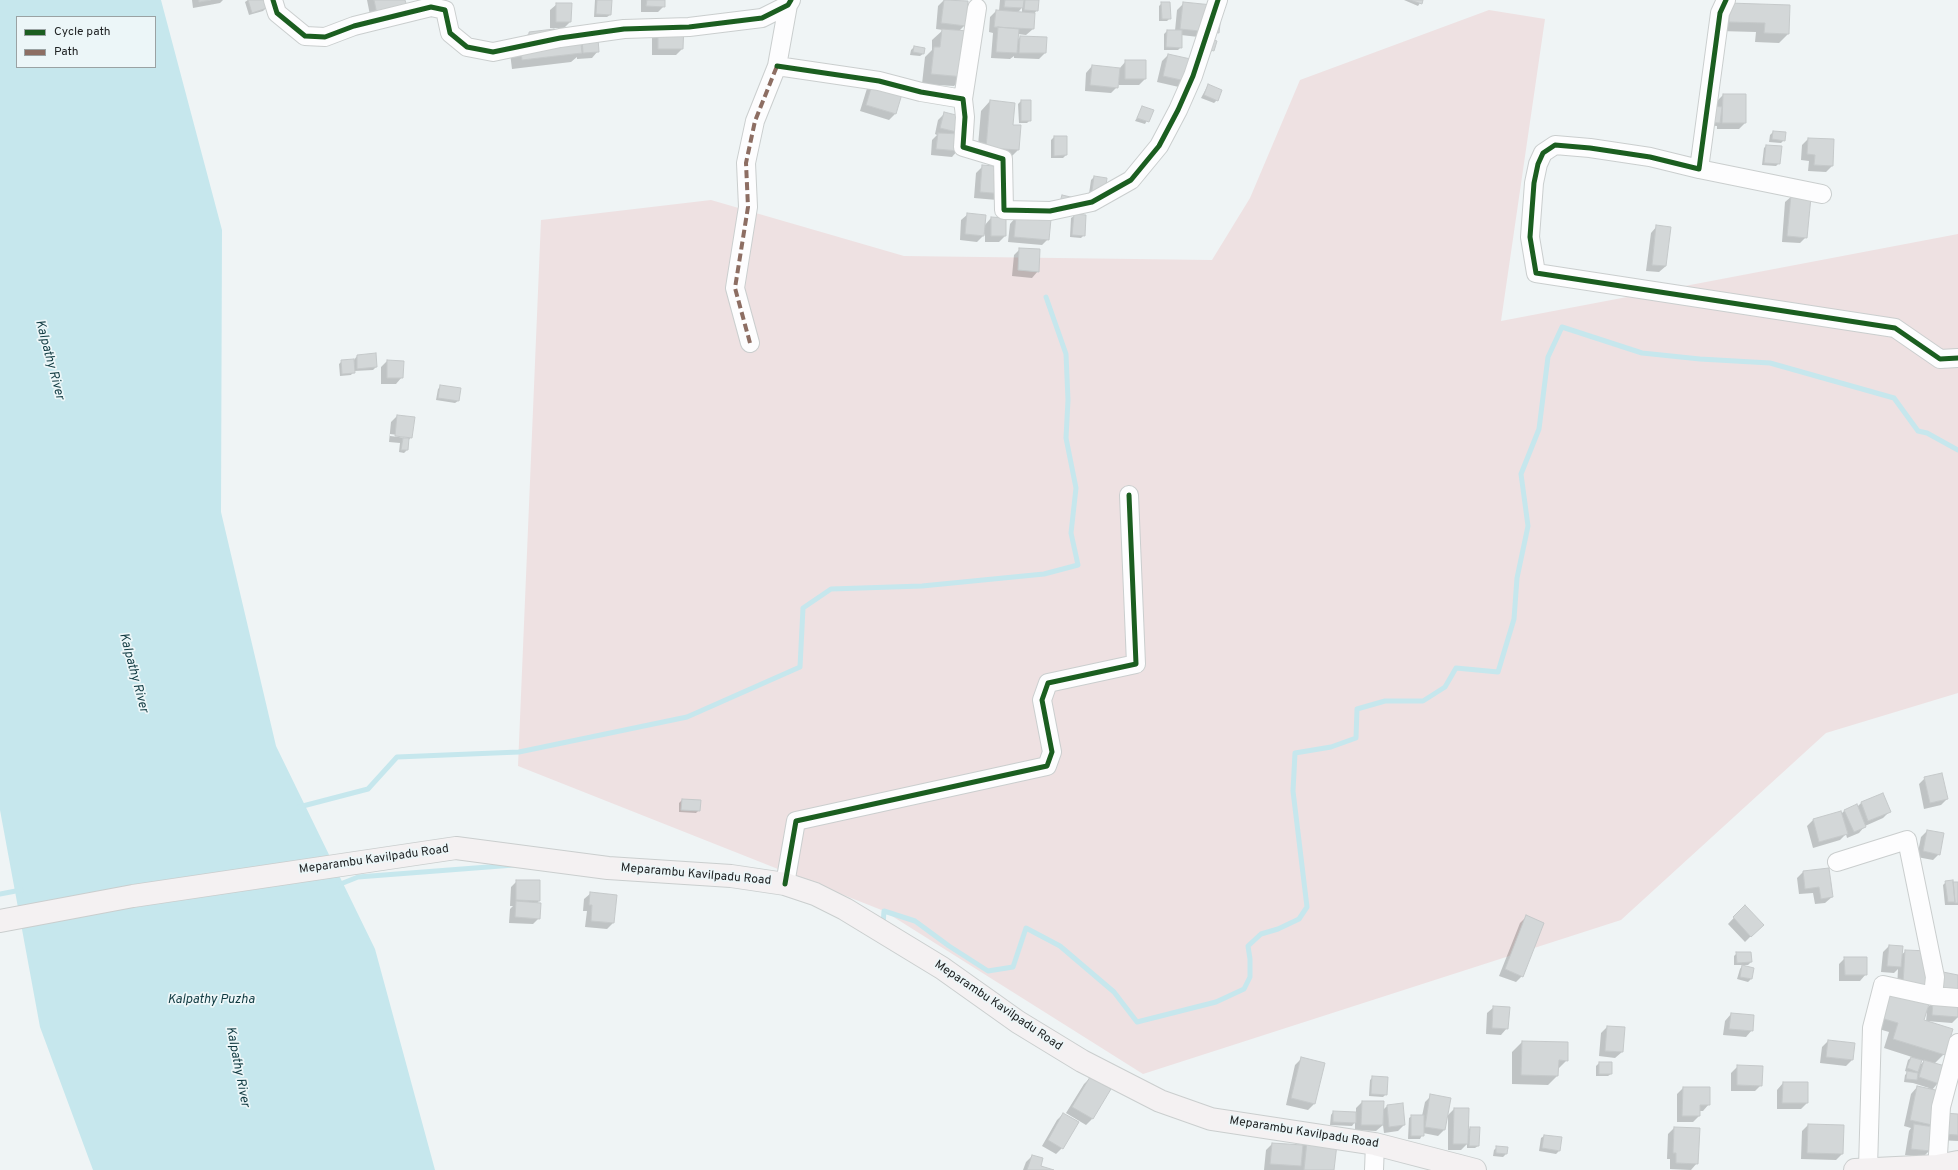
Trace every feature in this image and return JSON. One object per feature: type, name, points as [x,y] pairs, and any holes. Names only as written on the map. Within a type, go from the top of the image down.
[{"type":"main road","name":"Meparambu Kavilpadu Road","points":[[0,921],[133,896],[456,848],[608,868],[731,876],[785,884],[815,894],[845,909],[942,968],[1018,1022],[1082,1061],[1160,1101],[1211,1118],[1375,1144],[1475,1170]]},
{"type":"main road","points":[[1861,1169],[1944,1166]]},
{"type":"street","points":[[273,0],[278,13],[305,36],[325,37],[354,26],[431,7],[448,5],[450,33],[467,47],[493,52],[560,38],[624,29],[689,27],[762,18],[789,2]]},
{"type":"street","points":[[977,8],[963,99],[965,117],[963,147],[1003,159],[1004,210],[1050,211],[1092,202],[1131,180],[1159,146],[1178,110],[1193,76],[1218,0]]},
{"type":"street","points":[[1699,169],[1720,13],[1726,0]]},
{"type":"street","points":[[750,343],[735,288],[748,207],[746,163],[755,121],[777,66],[789,2]]},
{"type":"street","points":[[777,66],[879,82],[921,92],[963,99]]},
{"type":"street","points":[[1822,194],[1699,169],[1650,157],[1590,148],[1555,145],[1543,153],[1538,164],[1534,183],[1530,237],[1536,273],[1895,328],[1940,358],[1958,358]]},
{"type":"street","points":[[785,884],[796,821],[1047,766],[1052,752],[1042,700],[1048,683],[1136,664],[1129,495]]},
{"type":"street","points":[[1837,862],[1907,840],[1935,977],[1933,996]]},
{"type":"street","points":[[1861,1169],[1872,1028],[1883,985],[1933,996],[1958,998]]},
{"type":"street","points":[[1944,1166],[1941,1107],[1958,1043]]},
{"type":"street","points":[[1374,1170],[1375,1144]]},
{"type":"shaded area","points":[[1489,10],[1545,19],[1501,321],[1958,234],[1958,693],[1826,733],[1621,920],[1143,1074],[884,911],[518,766],[541,220],[711,200],[904,256],[1212,260],[1250,198],[1300,80]]},
{"type":"water","name":"Kalpathy Puzha","points":[[0,0],[161,0],[222,230],[221,512],[276,746],[375,949],[435,1170],[93,1170],[40,1027],[0,810]]},
{"type":"building","points":[[199,0],[211,0],[199,2]]},
{"type":"building","points":[[248,0],[265,0],[267,8],[252,13]]},
{"type":"building","points":[[374,0],[405,0],[407,7],[377,14]]},
{"type":"building","points":[[597,0],[612,0],[611,15],[596,14]]},
{"type":"building","points":[[647,0],[665,0],[665,7],[646,6]]},
{"type":"building","points":[[944,0],[968,1],[966,26],[941,23]]},
{"type":"building","points":[[1005,0],[1024,0],[1023,8],[1004,7]]},
{"type":"building","points":[[1025,0],[1039,0],[1038,11],[1024,10]]},
{"type":"building","points":[[1410,0],[1423,0],[1422,4]]},
{"type":"building","points":[[1161,2],[1170,2],[1171,19],[1162,19]]},
{"type":"building","points":[[1183,2],[1222,6],[1219,33],[1180,29]]},
{"type":"building","points":[[556,3],[572,3],[571,22],[556,22]]},
{"type":"building","points":[[1729,3],[1790,5],[1789,34],[1764,33],[1765,23],[1729,22]]},
{"type":"building","points":[[996,10],[1035,13],[1034,29],[994,27]]},
{"type":"building","points":[[658,24],[684,24],[683,49],[658,49]]},
{"type":"building","points":[[597,25],[599,52],[583,53],[581,26]]},
{"type":"building","points":[[998,27],[1019,29],[1017,53],[996,52]]},
{"type":"building","points":[[554,29],[554,37],[580,34],[582,53],[522,60],[520,43],[530,41],[529,32]]},
{"type":"building","points":[[942,29],[968,31],[964,77],[931,74],[934,47],[940,47]]},
{"type":"building","points":[[1167,30],[1182,30],[1182,48],[1166,47]]},
{"type":"building","points":[[1020,36],[1047,37],[1046,53],[1019,53]]},
{"type":"building","points":[[1206,37],[1217,41],[1214,51],[1203,48]]},
{"type":"building","points":[[914,46],[925,48],[924,54],[913,52]]},
{"type":"building","points":[[1168,54],[1204,62],[1199,84],[1163,76]]},
{"type":"building","points":[[1125,60],[1146,60],[1146,79],[1125,79]]},
{"type":"building","points":[[1092,65],[1120,68],[1118,88],[1090,85]]},
{"type":"building","points":[[875,75],[905,84],[896,114],[866,105]]},
{"type":"building","points":[[1208,84],[1222,90],[1218,101],[1204,95]]},
{"type":"building","points":[[1723,94],[1746,94],[1746,123],[1722,123]]},
{"type":"building","points":[[990,100],[1015,103],[1013,125],[1021,125],[1019,150],[986,148]]},
{"type":"building","points":[[1021,100],[1031,100],[1031,121],[1021,121]]},
{"type":"building","points":[[1707,105],[1722,107],[1720,123],[1705,122]]},
{"type":"building","points":[[1142,106],[1154,110],[1149,122],[1137,118]]},
{"type":"building","points":[[944,112],[964,117],[961,133],[940,128]]},
{"type":"building","points":[[1773,131],[1786,132],[1785,141],[1772,139]]},
{"type":"building","points":[[938,133],[961,134],[959,151],[936,149]]},
{"type":"building","points":[[1054,136],[1067,136],[1067,155],[1054,156]]},
{"type":"building","points":[[1808,138],[1834,139],[1833,166],[1814,165],[1815,155],[1807,154]]},
{"type":"building","points":[[1766,145],[1782,146],[1780,164],[1764,163]]},
{"type":"building","points":[[982,165],[1006,167],[1004,194],[980,192]]},
{"type":"building","points":[[1094,176],[1107,178],[1105,193],[1092,191]]},
{"type":"building","points":[[1062,195],[1075,198],[1060,202]]},
{"type":"building","points":[[1791,195],[1811,197],[1807,238],[1787,236]]},
{"type":"building","points":[[967,213],[986,215],[984,236],[965,234]]},
{"type":"building","points":[[1074,214],[1086,215],[1085,236],[1072,235]]},
{"type":"building","points":[[1016,216],[1051,219],[1049,240],[1014,237]]},
{"type":"building","points":[[991,217],[1006,218],[1006,236],[991,236]]},
{"type":"building","points":[[1656,225],[1671,227],[1666,266],[1652,265]]},
{"type":"building","points":[[1019,248],[1040,249],[1039,272],[1018,270]]},
{"type":"building","points":[[376,353],[377,367],[357,369],[357,355]]},
{"type":"building","points":[[354,359],[355,373],[342,374],[341,360]]},
{"type":"building","points":[[387,360],[404,361],[403,378],[387,378]]},
{"type":"building","points":[[440,385],[461,388],[459,401],[438,398]]},
{"type":"building","points":[[397,415],[415,417],[412,438],[395,436]]},
{"type":"building","points":[[403,438],[409,438],[408,450],[401,450]]},
{"type":"building","points":[[1942,773],[1948,799],[1930,803],[1924,777]]},
{"type":"building","points":[[1883,793],[1891,812],[1868,821],[1861,802]]},
{"type":"building","points":[[682,799],[701,800],[700,811],[681,810]]},
{"type":"building","points":[[1857,804],[1866,827],[1854,832],[1844,810]]},
{"type":"building","points":[[1841,811],[1848,834],[1819,842],[1813,819]]},
{"type":"building","points":[[1927,830],[1944,833],[1940,855],[1923,851]]},
{"type":"building","points":[[1829,868],[1833,897],[1821,899],[1819,887],[1805,889],[1803,871]]},
{"type":"building","points":[[516,880],[540,880],[540,901],[516,900]]},
{"type":"building","points":[[1953,880],[1955,902],[1948,902],[1945,881]]},
{"type":"building","points":[[1953,882],[1958,882],[1958,903],[1955,903]]},
{"type":"building","points":[[590,892],[617,895],[614,923],[591,921],[592,905],[589,905]]},
{"type":"building","points":[[516,901],[541,903],[540,919],[515,917]]},
{"type":"building","points":[[1745,905],[1764,925],[1751,937],[1733,917]]},
{"type":"building","points":[[1526,915],[1544,923],[1523,977],[1505,969]]},
{"type":"building","points":[[1889,945],[1903,946],[1901,967],[1887,966]]},
{"type":"building","points":[[1905,950],[1929,951],[1926,985],[1903,984]]},
{"type":"building","points":[[1736,952],[1751,952],[1752,962],[1737,963]]},
{"type":"building","points":[[1844,957],[1867,957],[1867,975],[1845,975]]},
{"type":"building","points":[[1742,965],[1754,968],[1752,979],[1740,977]]},
{"type":"building","points":[[1943,972],[1958,975],[1958,994],[1940,991]]},
{"type":"building","points":[[1889,991],[1929,1004],[1924,1020],[1953,1029],[1945,1055],[1893,1039],[1898,1023],[1881,1018]]},
{"type":"building","points":[[1933,1001],[1958,1003],[1958,1017],[1932,1015]]},
{"type":"building","points":[[1493,1006],[1510,1007],[1508,1029],[1492,1028]]},
{"type":"building","points":[[1731,1013],[1754,1015],[1753,1031],[1729,1029]]},
{"type":"building","points":[[1607,1026],[1625,1027],[1623,1052],[1605,1051]]},
{"type":"building","points":[[1828,1040],[1855,1043],[1853,1060],[1826,1057]]},
{"type":"building","points":[[1522,1041],[1568,1042],[1568,1061],[1559,1060],[1558,1076],[1521,1075]]},
{"type":"building","points":[[1301,1057],[1325,1063],[1315,1104],[1291,1098]]},
{"type":"building","points":[[1911,1057],[1922,1060],[1918,1072],[1907,1068]]},
{"type":"building","points":[[1924,1060],[1945,1066],[1939,1084],[1919,1077]]},
{"type":"building","points":[[1599,1062],[1612,1062],[1612,1074],[1599,1074]]},
{"type":"building","points":[[1737,1065],[1763,1066],[1762,1086],[1737,1085]]},
{"type":"building","points":[[1907,1071],[1918,1073],[1917,1080],[1906,1079]]},
{"type":"building","points":[[1372,1076],[1388,1077],[1387,1095],[1371,1094]]},
{"type":"building","points":[[1090,1077],[1111,1089],[1093,1119],[1072,1107]]},
{"type":"building","points":[[1783,1082],[1808,1082],[1808,1103],[1782,1103]]},
{"type":"building","points":[[1917,1086],[1940,1091],[1932,1125],[1910,1120]]},
{"type":"building","points":[[1683,1087],[1710,1087],[1710,1105],[1700,1105],[1700,1116],[1682,1116]]},
{"type":"building","points":[[1430,1094],[1451,1098],[1445,1130],[1425,1127]]},
{"type":"building","points":[[1362,1101],[1384,1101],[1383,1125],[1361,1125]]},
{"type":"building","points":[[1403,1103],[1405,1125],[1389,1127],[1387,1105]]},
{"type":"building","points":[[1454,1108],[1469,1108],[1468,1144],[1453,1144]]},
{"type":"building","points":[[1333,1111],[1356,1112],[1356,1123],[1333,1122]]},
{"type":"building","points":[[1063,1113],[1079,1122],[1063,1149],[1048,1140]]},
{"type":"building","points":[[1943,1113],[1958,1114],[1958,1135],[1943,1134]]},
{"type":"building","points":[[1411,1115],[1424,1115],[1424,1136],[1411,1136]]},
{"type":"building","points":[[1808,1124],[1844,1125],[1843,1154],[1807,1153]]},
{"type":"building","points":[[1914,1124],[1934,1127],[1930,1151],[1911,1149]]},
{"type":"building","points":[[1470,1127],[1480,1127],[1479,1146],[1469,1146]]},
{"type":"building","points":[[1674,1127],[1700,1128],[1698,1164],[1676,1163],[1676,1153],[1673,1153]]},
{"type":"building","points":[[1544,1135],[1562,1137],[1560,1151],[1542,1148]]},
{"type":"building","points":[[1307,1141],[1337,1144],[1334,1170],[1304,1170]]},
{"type":"building","points":[[1272,1143],[1303,1145],[1301,1166],[1270,1164]]},
{"type":"building","points":[[1496,1146],[1508,1147],[1507,1154],[1496,1153]]},
{"type":"building","points":[[1032,1155],[1043,1158],[1041,1166],[1054,1170],[1027,1170]]},
{"type":"waterway","points":[[299,807],[368,789],[397,757],[519,752],[687,717],[800,667],[803,608],[831,589],[922,586],[1044,574],[1078,565],[1071,533],[1076,488],[1066,438],[1068,400],[1066,354],[1046,297]]},
{"type":"waterway","points":[[883,925],[884,911],[915,921],[949,946],[988,971],[1013,967],[1026,928],[1060,946],[1114,992],[1137,1022],[1216,1002],[1244,989],[1250,977],[1248,946],[1261,934],[1278,929],[1299,919],[1307,907],[1293,791],[1295,753],[1331,747],[1356,738],[1357,709],[1385,701],[1423,701],[1445,687],[1456,668],[1498,672],[1514,619],[1517,578],[1528,526],[1521,474],[1539,429],[1548,357],[1562,327],[1642,353],[1700,359],[1770,363],[1894,398],[1918,431],[1927,433],[1958,450]]},
{"type":"waterway","points":[[338,885],[358,877],[514,865]]},
{"type":"waterway","points":[[0,894],[21,890]]},
{"type":"marked path","points":[[750,343],[735,288],[748,207],[746,163],[755,121],[777,66],[780,66]]},
{"type":"cycle path","points":[[273,0],[277,13],[305,36],[325,37],[354,26],[431,7],[445,10],[450,33],[467,47],[493,52],[560,38],[624,29],[689,27],[762,18],[788,5],[791,0]]},
{"type":"cycle path","points":[[777,66],[879,81],[921,92],[963,99],[965,117],[963,147],[1003,159],[1004,210],[1050,211],[1092,202],[1131,180],[1159,146],[1178,110],[1193,76],[1218,0]]},
{"type":"cycle path","points":[[1726,0],[1720,13],[1699,169],[1650,157],[1590,148],[1555,145],[1543,153],[1538,164],[1534,183],[1530,237],[1536,273],[1895,328],[1940,359],[1958,358]]},
{"type":"cycle path","points":[[785,884],[796,821],[1047,766],[1052,752],[1042,700],[1048,683],[1136,664],[1129,495]]},
{"type":"water label","name":"Kalpathy River","points":[[49,360]]},
{"type":"water label","name":"Kalpathy River","points":[[133,673]]},
{"type":"water label","name":"Kalpathy River","points":[[237,1067]]}]
